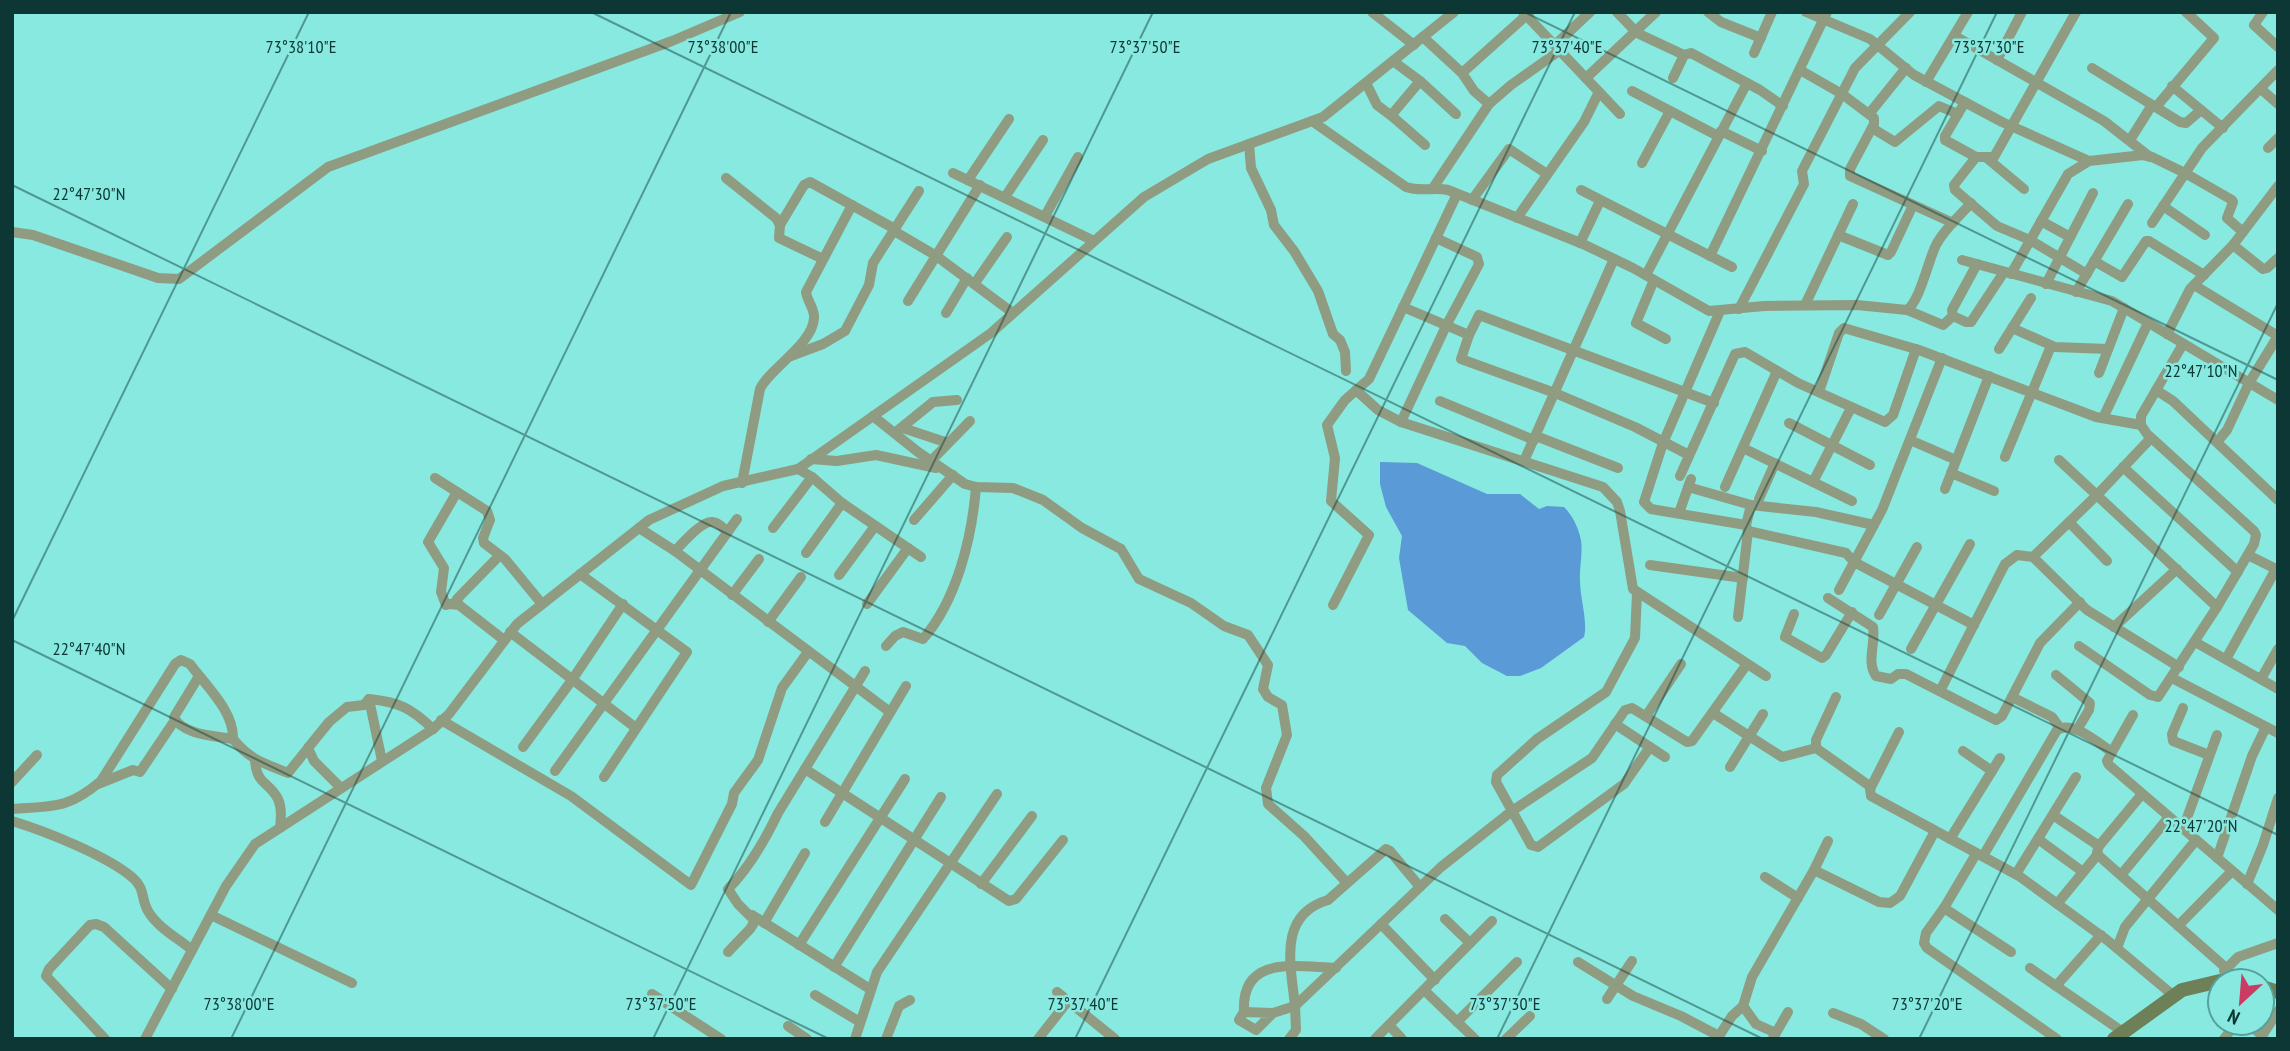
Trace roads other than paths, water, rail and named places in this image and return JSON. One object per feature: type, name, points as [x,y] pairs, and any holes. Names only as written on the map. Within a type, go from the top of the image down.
[{"type":"street","points":[[12,232],[33,235],[158,278],[179,279],[328,167],[672,41],[740,12]]},
{"type":"street","points":[[1372,12],[1413,45]]},
{"type":"street","points":[[145,1039],[226,886],[255,844],[433,729],[449,714],[517,624],[580,574],[649,520],[723,486],[797,469],[991,333],[1144,197],[1208,159],[1323,117],[1454,12]]},
{"type":"street","points":[[1433,188],[1489,104],[1557,48],[1590,12]]},
{"type":"street","points":[[1617,12],[1636,32],[1685,55],[1695,54],[1783,106]]},
{"type":"street","points":[[1586,78],[1657,12]]},
{"type":"street","points":[[1708,12],[1721,22],[1761,38]]},
{"type":"street","points":[[1754,53],[1772,12]]},
{"type":"street","points":[[1806,12],[1825,16],[1870,39],[1926,82],[2089,161]]},
{"type":"street","points":[[1739,309],[1804,184],[1801,173],[1803,168],[1859,62],[1910,12]]},
{"type":"street","points":[[1926,82],[1968,12]]},
{"type":"street","points":[[1997,60],[2022,12]]},
{"type":"street","points":[[1988,159],[1997,154],[2076,12]]},
{"type":"street","points":[[2263,12],[2254,25],[2278,47]]},
{"type":"street","points":[[1462,73],[1526,13],[1620,114]]},
{"type":"street","points":[[2130,140],[2154,106],[2214,38],[2190,14]]},
{"type":"street","points":[[1710,256],[1825,16]]},
{"type":"street","points":[[1955,36],[2104,121],[2151,157]]},
{"type":"street","points":[[1423,37],[1462,73],[1474,91],[1489,104]]},
{"type":"street","points":[[1674,78],[1685,55]]},
{"type":"street","points":[[1393,61],[1456,114]]},
{"type":"street","points":[[1869,114],[1906,68]]},
{"type":"street","points":[[2092,68],[2183,123],[2201,110]]},
{"type":"street","points":[[1800,70],[1842,94],[1875,121],[1850,169],[1850,176],[1953,223]]},
{"type":"street","points":[[2152,223],[2202,148],[2278,70]]},
{"type":"street","points":[[1392,117],[1420,81]]},
{"type":"street","points":[[1366,83],[1377,105],[1425,145]]},
{"type":"street","points":[[1666,339],[1636,323],[1650,278],[1666,235],[1747,83]]},
{"type":"street","points":[[2172,86],[2223,128]]},
{"type":"street","points":[[2261,89],[2278,104]]},
{"type":"street","points":[[1632,91],[1670,111],[1762,151]]},
{"type":"street","points":[[1517,218],[1584,122],[1599,92]]},
{"type":"street","points":[[1965,102],[1944,138],[1976,157],[1988,159],[2024,189]]},
{"type":"street","points":[[1872,128],[1895,142],[1939,106],[1958,114]]},
{"type":"street","points":[[1642,163],[1670,111]]},
{"type":"street","points":[[968,180],[1009,119]]},
{"type":"street","points":[[1312,121],[1406,187],[1433,188],[1457,194],[1580,243],[1709,311],[1805,305],[1857,305],[1907,310],[1943,325],[1953,316],[1953,307],[1977,264]]},
{"type":"street","points":[[2268,148],[2278,138]]},
{"type":"street","points":[[1005,197],[1043,140]]},
{"type":"street","points":[[1249,144],[1251,168],[1267,201],[1274,225],[1294,251],[1318,291],[1333,334],[1345,352],[1346,371]]},
{"type":"street","points":[[1472,200],[1509,149],[1547,174]]},
{"type":"street","points":[[1953,316],[1966,323],[1971,321],[2030,240],[2068,174],[2089,161],[2143,155],[2151,157],[2232,200],[2227,218],[2243,232]]},
{"type":"street","points":[[1045,216],[1078,157]]},
{"type":"street","points":[[1976,157],[1954,188],[1997,226],[2030,240],[2087,274]]},
{"type":"street","points":[[953,173],[1094,241]]},
{"type":"street","points":[[726,178],[776,218],[780,225]]},
{"type":"street","points":[[823,259],[779,238],[780,225],[804,185],[810,182],[935,256],[1013,313]]},
{"type":"street","points":[[908,301],[980,185]]},
{"type":"street","points":[[2166,334],[2187,293],[2233,245],[2278,186]]},
{"type":"street","points":[[791,356],[823,344],[845,331],[869,285],[873,263],[919,191]]},
{"type":"street","points":[[1581,191],[1732,267]]},
{"type":"street","points":[[2046,284],[2093,193]]},
{"type":"street","points":[[1333,605],[1369,535],[1331,501],[1335,458],[1327,425],[1345,400],[1368,379],[1457,194]]},
{"type":"street","points":[[1580,243],[1600,201]]},
{"type":"street","points":[[1907,310],[1913,305],[1942,234],[1971,203]]},
{"type":"street","points":[[1805,305],[1853,204]]},
{"type":"street","points":[[2076,292],[2128,204]]},
{"type":"street","points":[[742,483],[760,389],[765,379],[791,356],[812,325],[814,314],[806,292],[852,205]]},
{"type":"street","points":[[1838,235],[1888,255],[1913,205]]},
{"type":"street","points":[[2163,206],[2205,235]]},
{"type":"street","points":[[2041,222],[2070,237]]},
{"type":"street","points":[[946,313],[1007,237]]},
{"type":"street","points":[[1402,422],[1479,260],[1436,238]]},
{"type":"street","points":[[2094,261],[2122,277],[2147,240],[2204,275]]},
{"type":"street","points":[[2233,245],[2263,269],[2278,258]]},
{"type":"street","points":[[1524,461],[1614,259]]},
{"type":"street","points":[[1962,260],[2112,301],[2278,400]]},
{"type":"street","points":[[2194,285],[2278,336],[2249,383],[2228,430],[2217,442]]},
{"type":"street","points":[[1999,349],[2031,298]]},
{"type":"street","points":[[1403,307],[1469,335]]},
{"type":"street","points":[[2099,373],[2124,308]]},
{"type":"street","points":[[1720,311],[1663,443],[1644,502],[1651,509],[1747,528],[1784,541],[1846,553],[1854,562],[1974,625]]},
{"type":"street","points":[[1689,455],[1635,427],[1461,359],[1469,335],[1479,315],[1714,403]]},
{"type":"street","points":[[2103,418],[2148,323]]},
{"type":"street","points":[[1819,392],[1839,333],[1844,328],[1942,358],[2103,418],[2141,425]]},
{"type":"street","points":[[2012,328],[2052,346],[2108,349]]},
{"type":"street","points":[[2079,646],[2154,697],[2158,697],[2217,607],[2256,540],[2254,531],[2151,438],[2141,425],[2141,416],[2183,344]]},
{"type":"street","points":[[2005,457],[2052,346]]},
{"type":"street","points":[[1680,476],[1735,354],[1745,352],[1851,408],[1885,422],[1890,419],[1916,349]]},
{"type":"street","points":[[1839,590],[1874,525],[1942,358]]},
{"type":"street","points":[[1725,487],[1777,371]]},
{"type":"street","points":[[1945,489],[1989,376]]},
{"type":"street","points":[[1356,390],[1378,410],[1402,422],[1592,482],[1611,494],[1620,510],[1631,585],[1637,593],[1766,676]]},
{"type":"street","points":[[2156,390],[2173,401],[2276,496]]},
{"type":"street","points":[[899,430],[933,402],[957,400]]},
{"type":"street","points":[[1440,401],[1618,468]]},
{"type":"street","points":[[1813,482],[1851,408]]},
{"type":"street","points":[[873,416],[899,430],[948,443]]},
{"type":"street","points":[[931,461],[970,421]]},
{"type":"street","points":[[1789,423],[1870,465]]},
{"type":"street","points":[[899,430],[931,461],[976,487],[1013,488],[1043,500],[1082,528],[1121,549],[1139,579],[1191,603],[1224,626],[1252,638],[1268,665],[1263,689],[1268,696],[1282,705],[1287,729],[1266,788],[1268,804],[1304,836],[1348,883]]},
{"type":"street","points":[[2033,557],[2151,438]]},
{"type":"street","points":[[1910,440],[1956,460]]},
{"type":"street","points":[[1743,448],[1852,501]]},
{"type":"street","points":[[811,459],[837,461],[876,455],[948,472]]},
{"type":"street","points":[[2059,460],[2217,607]]},
{"type":"street","points":[[1738,617],[1747,528],[1755,502],[1775,463]]},
{"type":"street","points":[[2123,467],[2238,572]]},
{"type":"street","points":[[797,469],[812,477],[842,503],[921,557]]},
{"type":"street","points":[[914,520],[948,472]]},
{"type":"street","points":[[1951,473],[1994,491]]},
{"type":"street","points":[[773,528],[812,477]]},
{"type":"street","points":[[435,478],[489,514],[490,520],[482,538],[484,543],[505,559],[542,604]]},
{"type":"street","points":[[1679,513],[1690,483],[1755,502],[1874,525]]},
{"type":"street","points":[[886,646],[903,632],[923,639],[944,608],[971,533],[976,487]]},
{"type":"street","points":[[457,492],[428,542],[444,568],[441,592],[446,605],[459,605],[507,636],[636,728]]},
{"type":"street","points":[[806,554],[842,503]]},
{"type":"street","points":[[555,771],[737,519]]},
{"type":"street","points":[[675,551],[693,532],[708,522],[715,522],[728,531]]},
{"type":"street","points":[[2069,522],[2107,561]]},
{"type":"street","points":[[839,575],[875,526]]},
{"type":"street","points":[[639,528],[675,551],[890,712]]},
{"type":"street","points":[[1911,649],[1970,544]]},
{"type":"street","points":[[1879,615],[1917,547]]},
{"type":"street","points":[[867,604],[908,548]]},
{"type":"street","points":[[1940,691],[2005,564],[2018,555],[2033,557],[2087,610],[2179,667]]},
{"type":"street","points":[[2226,659],[2277,570],[2248,555]]},
{"type":"street","points":[[450,604],[458,602],[457,599],[499,556]]},
{"type":"street","points":[[732,595],[759,559]]},
{"type":"street","points":[[1650,565],[1743,578]]},
{"type":"street","points":[[2114,628],[2177,569]]},
{"type":"street","points":[[580,574],[682,647],[686,655],[604,777]]},
{"type":"street","points":[[768,622],[801,577]]},
{"type":"street","points":[[1637,593],[1635,638],[1605,692],[1537,739],[1497,775],[1496,782],[1531,845],[1538,847],[1620,788],[1650,747]]},
{"type":"street","points":[[1828,598],[1873,627],[1871,662],[1876,676],[1891,679],[1898,674],[1906,674],[1996,720],[2002,716],[2040,643],[2080,603]]},
{"type":"street","points":[[523,747],[623,604]]},
{"type":"street","points":[[1794,614],[1785,637],[1822,658],[1852,612]]},
{"type":"street","points":[[2195,642],[2278,689]]},
{"type":"street","points":[[2261,680],[2278,649]]},
{"type":"street","points":[[441,720],[571,796],[691,885],[732,804],[734,793],[758,760],[782,688],[808,652]]},
{"type":"street","points":[[12,809],[68,803],[97,785],[175,664],[181,660],[198,676],[234,725],[233,739]]},
{"type":"street","points":[[1646,716],[1681,664]]},
{"type":"street","points":[[1244,1012],[1273,1013],[1295,1006],[1441,867],[1512,811],[1592,758],[1629,707],[1689,742],[1695,739],[1747,664]]},
{"type":"street","points":[[729,952],[755,921],[728,889],[743,874],[865,671]]},
{"type":"street","points":[[2056,675],[2090,703],[2090,710],[2077,730]]},
{"type":"street","points":[[97,785],[132,770],[139,772],[175,720],[174,717],[198,676]]},
{"type":"street","points":[[2172,678],[2278,733]]},
{"type":"street","points":[[825,822],[906,686]]},
{"type":"street","points":[[1816,748],[1816,740],[1836,697]]},
{"type":"street","points":[[2012,698],[2052,717],[2060,728],[2077,730],[2112,752]]},
{"type":"street","points":[[369,699],[394,701],[433,729]]},
{"type":"street","points":[[175,720],[182,727],[233,739],[255,760],[288,773],[329,722],[347,706],[364,705],[369,699]]},
{"type":"street","points":[[369,699],[382,761]]},
{"type":"street","points":[[2183,708],[2172,734],[2173,741],[2209,755]]},
{"type":"street","points":[[1713,713],[1782,757],[1816,748]]},
{"type":"street","points":[[1730,767],[1763,714]]},
{"type":"street","points":[[2133,715],[2107,761],[2109,765],[2278,910]]},
{"type":"street","points":[[1615,724],[1665,757]]},
{"type":"street","points":[[2217,858],[2252,756],[2266,727]]},
{"type":"street","points":[[2057,1039],[1927,948],[1924,943],[1926,933],[2060,728]]},
{"type":"street","points":[[1899,732],[1869,792],[1874,798],[2016,874],[2101,935],[2174,996]]},
{"type":"street","points":[[2183,829],[2217,735]]},
{"type":"street","points":[[309,748],[314,761],[341,788]]},
{"type":"street","points":[[1816,748],[1871,787]]},
{"type":"street","points":[[1963,751],[1993,771]]},
{"type":"street","points":[[12,782],[37,755]]},
{"type":"street","points":[[1950,839],[2000,758]]},
{"type":"street","points":[[255,760],[256,775],[277,798],[281,814],[280,828]]},
{"type":"street","points":[[805,769],[1005,900],[1012,901],[1063,840]]},
{"type":"street","points":[[2016,874],[2076,777]]},
{"type":"street","points":[[799,945],[905,779]]},
{"type":"street","points":[[855,1039],[877,972],[997,794]]},
{"type":"street","points":[[2057,904],[2142,794]]},
{"type":"street","points":[[834,967],[941,797]]},
{"type":"street","points":[[2247,884],[2278,798]]},
{"type":"street","points":[[2053,815],[2099,850],[2121,875],[2178,926],[2213,967]]},
{"type":"street","points":[[981,884],[1032,816]]},
{"type":"street","points":[[2121,875],[2169,817]]},
{"type":"street","points":[[12,821],[40,830],[93,854],[134,878],[142,888],[149,913],[192,950]]},
{"type":"street","points":[[1814,870],[1879,902],[1891,903],[1900,896],[1935,831]]},
{"type":"street","points":[[2038,839],[2083,872]]},
{"type":"street","points":[[2117,948],[2125,927],[2196,840]]},
{"type":"street","points":[[1578,962],[1616,986],[1719,1036],[1732,1016],[1743,1006],[1752,977],[1828,841]]},
{"type":"street","points":[[1289,1039],[1296,1030],[1290,941],[1300,916],[1328,900],[1386,849],[1420,887]]},
{"type":"street","points":[[764,923],[805,853]]},
{"type":"street","points":[[2178,926],[2232,871]]},
{"type":"street","points":[[1765,877],[1798,898]]},
{"type":"street","points":[[738,904],[870,989]]},
{"type":"street","points":[[1944,908],[2011,952]]},
{"type":"street","points":[[211,915],[352,983]]},
{"type":"street","points":[[1445,919],[1471,943]]},
{"type":"street","points":[[1375,1039],[1492,921]]},
{"type":"street","points":[[1381,924],[1435,980]]},
{"type":"street","points":[[106,1039],[46,975],[90,925],[104,927],[172,989]]},
{"type":"street","points":[[2056,986],[2101,935]]},
{"type":"street","points":[[2230,967],[2238,957],[2278,943]]},
{"type":"street","points":[[1607,999],[1632,961]]},
{"type":"street","points":[[1457,1022],[1517,962]]},
{"type":"street","points":[[1273,1013],[1256,1030],[1239,1020],[1244,1012],[1244,998],[1249,985],[1259,974],[1273,966],[1336,968]]},
{"type":"street","points":[[2030,968],[2118,1035],[2182,990],[2206,982]]},
{"type":"street","points":[[1424,990],[1475,1039]]},
{"type":"street","points":[[1057,992],[1115,1039]]},
{"type":"street","points":[[652,994],[721,1039]]},
{"type":"street","points":[[815,995],[860,1021]]},
{"type":"street","points":[[886,1039],[899,1006],[910,1000]]},
{"type":"street","points":[[1038,1039],[1068,1001]]},
{"type":"street","points":[[1743,1006],[1756,1024],[1777,1036],[1788,1012]]},
{"type":"street","points":[[1833,1013],[1861,1024],[1880,1038]]},
{"type":"street","points":[[1506,1039],[1530,1016]]},
{"type":"street","points":[[1389,1025],[1402,1039]]},
{"type":"street","points":[[788,1026],[807,1039]]},
{"type":"water","points":[[1380,462],[1417,463],[1487,494],[1520,494],[1539,509],[1547,506],[1564,507],[1576,524],[1581,541],[1580,581],[1584,637],[1541,668],[1520,676],[1507,676],[1482,663],[1465,646],[1447,643],[1408,610],[1399,558],[1402,536],[1386,507],[1380,484]]}]
